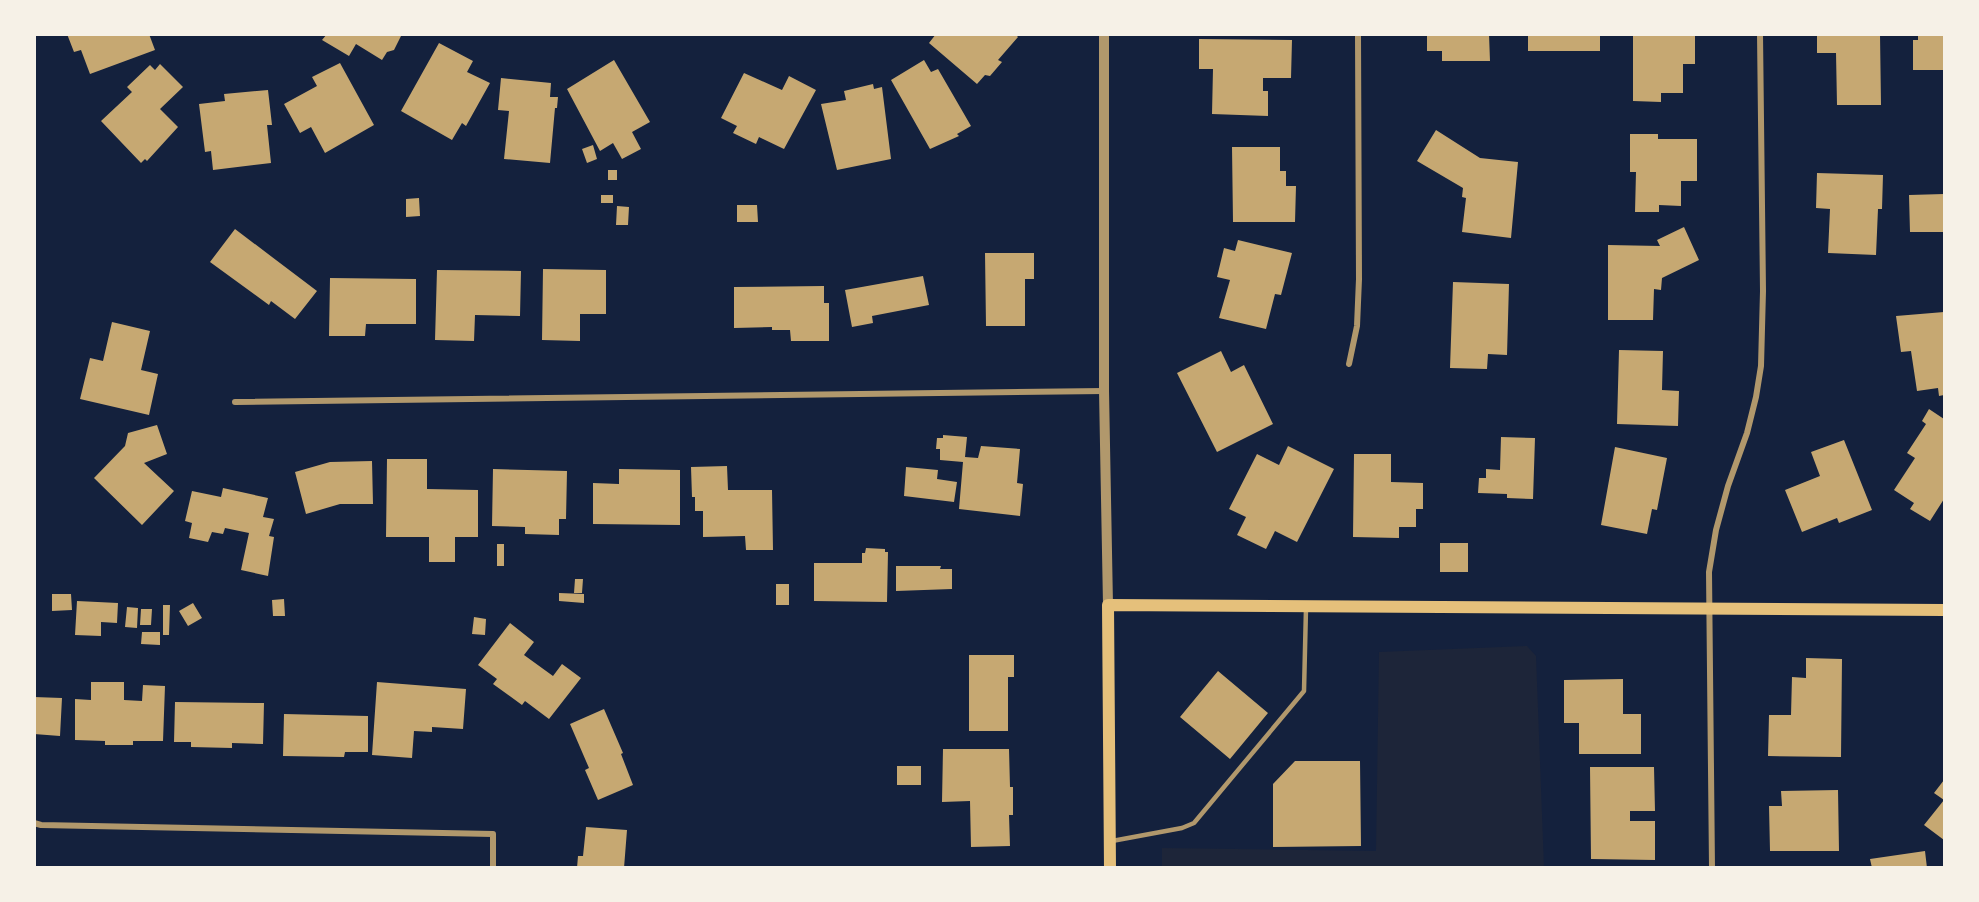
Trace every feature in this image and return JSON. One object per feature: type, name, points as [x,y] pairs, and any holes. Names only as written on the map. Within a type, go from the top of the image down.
[{"type":"main road","points":[[1110,867],[1108,605],[1944,610]]},
{"type":"street","points":[[1104,34],[1104,392],[1108,605]]},
{"type":"street","points":[[1349,364],[1357,326],[1359,279],[1358,34]]},
{"type":"street","points":[[1712,867],[1709,572],[1716,530],[1728,486],[1747,434],[1761,366],[1763,291],[1760,34]]},
{"type":"street","points":[[235,402],[1104,392]]},
{"type":"street","points":[[34,823],[41,825],[493,834],[493,867]]},
{"type":"lane","points":[[1110,841],[1182,828],[1194,823],[1304,691],[1306,606]]},
{"type":"shaded area","points":[[1527,646],[1536,656],[1544,867],[1162,867],[1162,848],[1376,851],[1379,652]]},
{"type":"building","points":[[67,34],[149,34],[155,50],[90,74],[81,50],[74,52]]},
{"type":"building","points":[[327,34],[402,34],[394,50],[387,52],[382,60],[356,44],[349,56],[322,40]]},
{"type":"building","points":[[936,34],[1015,34],[1018,37],[998,60],[1002,62],[990,76],[985,75],[977,84],[929,43]]},
{"type":"building","points":[[1427,34],[1489,34],[1490,61],[1442,61],[1442,51],[1427,51]]},
{"type":"building","points":[[1528,34],[1600,34],[1600,51],[1528,51]]},
{"type":"building","points":[[1633,34],[1695,34],[1695,64],[1683,64],[1683,93],[1661,93],[1661,102],[1633,101]]},
{"type":"building","points":[[1817,34],[1880,34],[1881,105],[1837,105],[1836,53],[1817,53]]},
{"type":"building","points":[[1918,34],[1944,34],[1944,70],[1913,70],[1913,40],[1918,40]]},
{"type":"building","points":[[1199,39],[1292,40],[1291,78],[1263,78],[1263,91],[1268,91],[1268,116],[1212,114],[1213,69],[1199,69]]},
{"type":"building","points":[[439,43],[473,61],[467,72],[490,83],[466,126],[462,123],[452,140],[401,111]]},
{"type":"building","points":[[614,60],[650,122],[632,132],[641,149],[622,159],[613,143],[600,151],[567,89]]},
{"type":"building","points":[[924,60],[931,72],[938,69],[971,126],[957,134],[959,136],[930,149],[891,80]]},
{"type":"building","points":[[340,63],[374,125],[325,153],[311,127],[300,133],[284,104],[317,86],[312,77]]},
{"type":"building","points":[[160,64],[183,87],[160,109],[178,127],[147,161],[145,159],[141,163],[101,121],[132,92],[127,87],[150,65],[155,70]]},
{"type":"building","points":[[744,73],[782,90],[789,76],[816,90],[784,149],[759,137],[756,144],[733,133],[737,126],[721,118]]},
{"type":"building","points":[[501,78],[551,83],[550,97],[558,97],[550,163],[504,159],[509,111],[498,110]]},
{"type":"building","points":[[873,84],[874,89],[882,87],[891,159],[837,170],[821,104],[846,100],[844,91]]},
{"type":"building","points":[[268,90],[272,125],[267,125],[271,163],[213,170],[211,151],[205,152],[199,104],[225,101],[224,94]]},
{"type":"building","points":[[1436,130],[1480,158],[1518,162],[1511,238],[1462,232],[1466,198],[1462,197],[1463,188],[1417,161]]},
{"type":"building","points":[[1630,134],[1658,134],[1658,139],[1697,139],[1697,181],[1681,181],[1681,206],[1659,205],[1659,212],[1635,212],[1636,172],[1630,172]]},
{"type":"building","points":[[593,145],[597,159],[587,163],[582,149]]},
{"type":"building","points":[[1232,147],[1280,147],[1280,171],[1286,171],[1286,186],[1296,186],[1295,222],[1233,222]]},
{"type":"building","points":[[608,170],[617,170],[617,180],[608,180]]},
{"type":"building","points":[[1817,173],[1883,175],[1882,209],[1878,209],[1876,255],[1828,253],[1830,209],[1816,208]]},
{"type":"building","points":[[1944,194],[1944,232],[1910,232],[1909,195]]},
{"type":"building","points":[[601,195],[613,195],[613,203],[601,203]]},
{"type":"building","points":[[419,198],[420,216],[406,217],[406,199]]},
{"type":"building","points":[[737,205],[757,205],[758,222],[737,222]]},
{"type":"building","points":[[617,206],[629,207],[628,225],[616,225]]},
{"type":"building","points":[[1684,227],[1699,260],[1662,278],[1661,290],[1654,289],[1653,320],[1608,320],[1608,245],[1660,246],[1657,240]]},
{"type":"building","points":[[235,229],[317,291],[295,319],[271,301],[269,305],[210,262]]},
{"type":"building","points":[[1238,240],[1292,253],[1281,295],[1275,294],[1266,329],[1219,318],[1230,280],[1217,277],[1224,248],[1235,251]]},
{"type":"building","points":[[985,253],[1034,253],[1034,279],[1025,279],[1025,326],[986,326]]},
{"type":"building","points":[[543,269],[606,270],[606,314],[580,314],[580,341],[542,340]]},
{"type":"building","points":[[437,270],[521,271],[520,316],[475,315],[474,341],[435,340]]},
{"type":"building","points":[[923,276],[929,305],[872,316],[873,323],[852,327],[845,290]]},
{"type":"building","points":[[330,278],[416,279],[416,324],[366,324],[365,336],[329,336]]},
{"type":"building","points":[[1453,282],[1509,284],[1507,355],[1488,354],[1487,369],[1450,368]]},
{"type":"building","points":[[824,286],[824,303],[829,303],[829,341],[791,341],[790,330],[772,330],[772,327],[734,328],[734,287]]},
{"type":"building","points":[[1944,312],[1944,395],[1939,396],[1938,388],[1917,391],[1911,351],[1901,352],[1896,316]]},
{"type":"building","points":[[112,322],[150,331],[141,370],[158,374],[149,415],[80,399],[90,358],[103,361]]},
{"type":"building","points":[[1619,350],[1663,351],[1662,390],[1679,391],[1678,426],[1617,424]]},
{"type":"building","points":[[1221,351],[1231,372],[1244,365],[1273,424],[1217,452],[1177,373]]},
{"type":"building","points":[[1929,409],[1944,419],[1944,499],[1930,521],[1910,509],[1914,503],[1894,490],[1915,458],[1907,453],[1926,424],[1922,421]]},
{"type":"building","points":[[157,425],[167,454],[144,463],[174,491],[142,525],[94,478],[125,446],[128,433]]},
{"type":"building","points":[[943,435],[967,437],[965,457],[978,458],[981,446],[1020,449],[1017,483],[1023,484],[1020,516],[959,509],[963,462],[940,460],[940,449],[936,449],[937,438],[943,438]]},
{"type":"building","points":[[1501,437],[1535,438],[1533,499],[1507,498],[1507,494],[1478,493],[1479,478],[1486,478],[1486,469],[1500,470]]},
{"type":"building","points":[[1844,440],[1872,510],[1839,523],[1837,518],[1802,532],[1785,490],[1820,476],[1811,452]]},
{"type":"building","points":[[1288,446],[1334,469],[1297,542],[1275,531],[1266,549],[1237,535],[1246,517],[1229,509],[1257,454],[1279,465]]},
{"type":"building","points":[[1615,447],[1667,458],[1657,510],[1652,509],[1647,534],[1601,525]]},
{"type":"building","points":[[1354,454],[1391,454],[1391,482],[1423,483],[1423,509],[1416,509],[1416,527],[1399,527],[1399,538],[1353,537]]},
{"type":"building","points":[[387,459],[427,459],[427,489],[478,490],[478,537],[455,537],[455,562],[429,562],[429,537],[386,537]]},
{"type":"building","points":[[372,461],[373,504],[340,504],[306,514],[295,472],[330,462]]},
{"type":"building","points":[[727,466],[728,490],[772,490],[773,550],[746,550],[745,536],[703,537],[703,511],[695,511],[691,467]]},
{"type":"building","points":[[906,467],[938,470],[937,479],[957,482],[954,502],[904,496]]},
{"type":"building","points":[[493,469],[567,471],[566,519],[559,519],[559,535],[525,534],[525,527],[492,526]]},
{"type":"building","points":[[619,469],[680,470],[680,525],[593,524],[593,483],[619,484]]},
{"type":"building","points":[[223,488],[268,498],[263,517],[274,519],[269,536],[274,537],[268,576],[241,570],[249,533],[225,528],[223,534],[212,532],[208,542],[189,538],[192,523],[185,521],[192,491],[221,497]]},
{"type":"building","points":[[1440,543],[1468,543],[1468,572],[1440,572]]},
{"type":"building","points":[[497,544],[504,544],[504,566],[497,566]]},
{"type":"building","points":[[866,548],[885,549],[885,552],[888,552],[887,602],[814,601],[814,563],[862,563],[862,553],[865,553]]},
{"type":"building","points":[[896,566],[941,566],[940,569],[952,569],[952,589],[896,591]]},
{"type":"building","points":[[575,579],[583,579],[582,593],[574,593]]},
{"type":"building","points":[[776,584],[789,584],[789,605],[776,605]]},
{"type":"building","points":[[559,593],[584,594],[584,603],[559,601]]},
{"type":"building","points":[[52,594],[71,594],[72,610],[52,611]]},
{"type":"building","points":[[284,599],[285,616],[273,616],[272,600]]},
{"type":"building","points":[[77,601],[118,603],[117,623],[101,622],[101,636],[75,635]]},
{"type":"building","points":[[193,603],[202,618],[188,626],[179,611]]},
{"type":"building","points":[[163,605],[170,605],[169,635],[163,635]]},
{"type":"building","points":[[127,607],[138,608],[137,628],[125,627]]},
{"type":"building","points":[[141,609],[152,609],[151,625],[140,625]]},
{"type":"building","points":[[474,617],[486,619],[485,635],[472,634]]},
{"type":"building","points":[[510,623],[534,642],[524,655],[553,676],[562,664],[581,678],[549,719],[525,701],[522,705],[493,684],[497,679],[478,665]]},
{"type":"building","points":[[142,632],[160,632],[160,645],[141,644]]},
{"type":"building","points":[[969,655],[1014,655],[1014,677],[1008,677],[1008,731],[969,731]]},
{"type":"building","points":[[1806,658],[1842,659],[1841,757],[1768,756],[1769,715],[1791,715],[1792,677],[1806,678]]},
{"type":"building","points":[[1218,671],[1268,713],[1230,759],[1180,717]]},
{"type":"building","points":[[1623,679],[1623,714],[1641,714],[1641,754],[1579,754],[1579,723],[1564,723],[1564,680]]},
{"type":"building","points":[[91,682],[124,682],[124,700],[142,701],[143,685],[165,686],[163,741],[133,741],[133,745],[105,745],[105,741],[75,740],[75,699],[91,700]]},
{"type":"building","points":[[377,682],[466,689],[463,729],[432,727],[432,732],[414,731],[412,758],[372,755]]},
{"type":"building","points":[[34,697],[62,698],[60,736],[34,734]]},
{"type":"building","points":[[175,702],[264,703],[263,744],[232,743],[232,748],[191,747],[191,742],[174,742]]},
{"type":"building","points":[[604,709],[623,753],[621,754],[633,785],[598,800],[585,770],[589,768],[570,724]]},
{"type":"building","points":[[284,714],[368,716],[368,752],[345,752],[344,757],[283,756]]},
{"type":"building","points":[[943,749],[1009,749],[1010,787],[1013,787],[1013,815],[1009,815],[1010,846],[971,847],[970,801],[942,802]]},
{"type":"building","points":[[1295,761],[1360,761],[1361,846],[1273,847],[1273,784]]},
{"type":"building","points":[[897,766],[921,766],[921,785],[897,785]]},
{"type":"building","points":[[1590,767],[1654,767],[1655,811],[1630,811],[1630,821],[1655,821],[1655,860],[1591,859]]},
{"type":"building","points":[[1944,780],[1944,800],[1934,793]]},
{"type":"building","points":[[1838,790],[1839,851],[1770,851],[1769,806],[1782,806],[1781,791]]},
{"type":"building","points":[[1944,800],[1944,840],[1924,825]]},
{"type":"building","points":[[586,827],[627,830],[624,868],[577,868],[578,856],[583,856]]},
{"type":"building","points":[[1925,851],[1927,868],[1872,868],[1870,859]]}]
